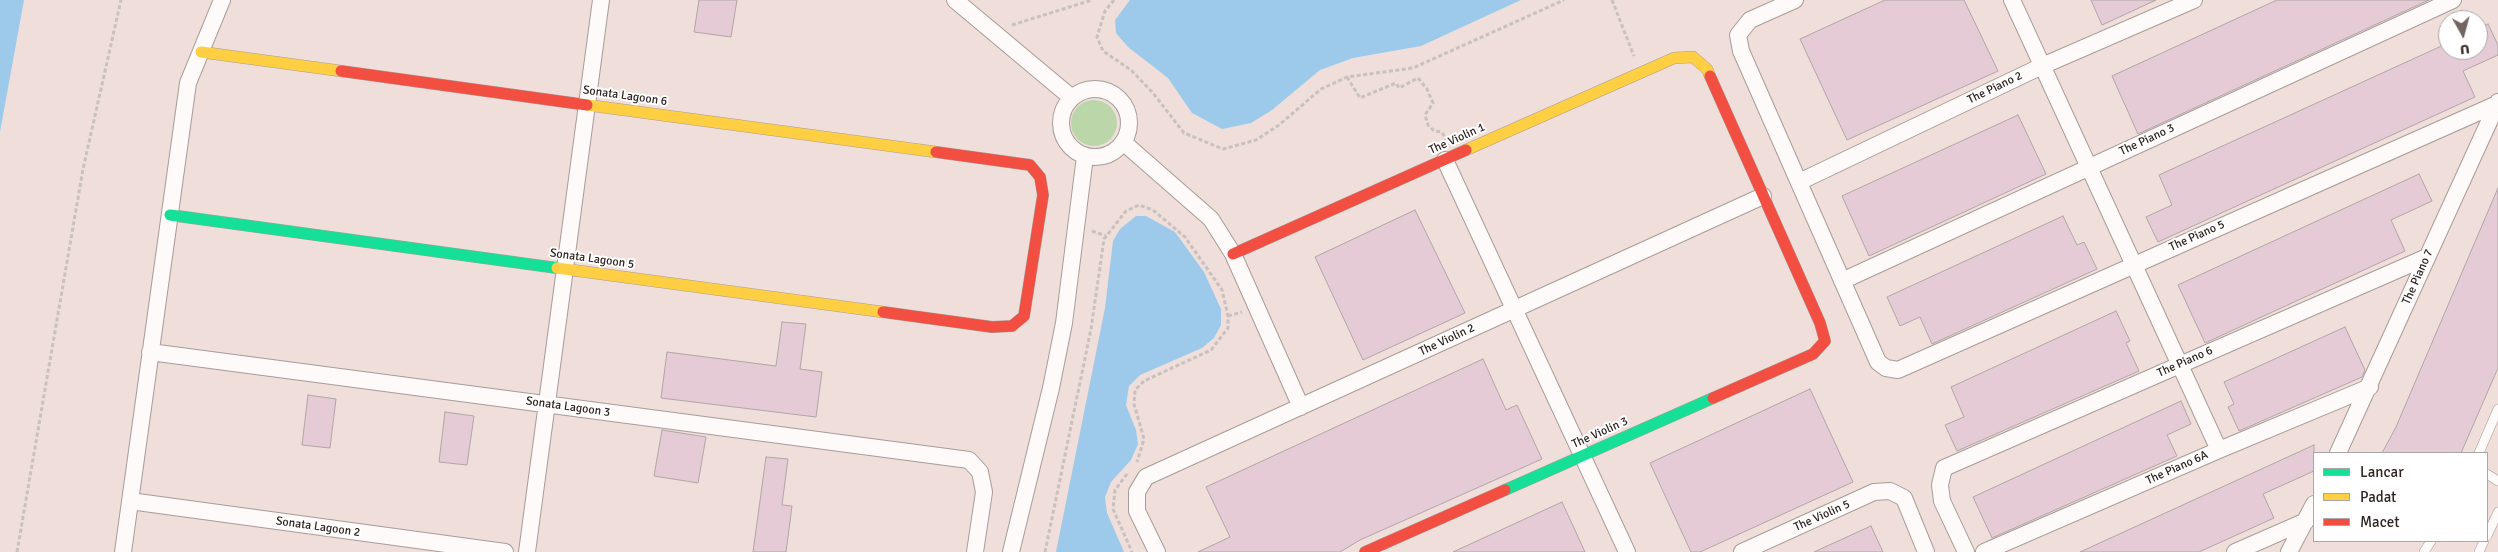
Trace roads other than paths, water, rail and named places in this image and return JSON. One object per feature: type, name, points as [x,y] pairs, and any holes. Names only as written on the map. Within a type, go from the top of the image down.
[{"type":"street","points":[[123,552],[188,83],[222,0]]},
{"type":"street","points":[[527,552],[601,0]]},
{"type":"street","points":[[956,0],[994,30],[1072,98]]},
{"type":"street","points":[[1795,0],[1750,20],[1738,35],[1741,51],[1842,281]]},
{"type":"street","points":[[2012,0],[2219,450]]},
{"type":"street","name":"The Piano 2","points":[[1799,182],[2042,66],[2194,0]]},
{"type":"street","name":"The Piano 3","points":[[1842,281],[2452,0]]},
{"type":"street","name":"Sonata Lagoon 6","points":[[200,52],[1030,165],[1040,177],[1043,195],[1024,316],[1012,326]]},
{"type":"street","name":"The Violin 1","points":[[1233,254],[1674,58],[1693,57],[1707,69],[1763,196]]},
{"type":"street","points":[[1086,90],[1102,90],[1117,97],[1126,110],[1129,126],[1123,142],[1113,152],[1100,157],[1085,156],[1073,149],[1064,138],[1060,124],[1063,110],[1072,98],[1086,90]]},
{"type":"street","name":"The Piano 7","points":[[2338,452],[2370,387],[2497,103]]},
{"type":"street","name":"The Piano 5","points":[[1842,281],[1878,362],[1886,368],[1898,370],[2497,103]]},
{"type":"street","points":[[1123,142],[1211,219],[1233,254],[1300,407]]},
{"type":"street","points":[[1011,552],[1051,388],[1064,323],[1085,156]]},
{"type":"street","points":[[1449,158],[1514,309],[1626,552]]},
{"type":"street","name":"The Violin 2","points":[[1157,552],[1137,511],[1137,492],[1146,477],[1763,196]]},
{"type":"street","name":"The Violin 3","points":[[1365,552],[1813,354],[1825,341],[1820,323],[1763,196]]},
{"type":"street","name":"Sonata Lagoon 5","points":[[170,215],[992,328],[1012,326]]},
{"type":"street","name":"The Piano 6","points":[[1966,552],[1942,502],[1940,485],[1944,468],[2427,257]]},
{"type":"street","name":"Sonata Lagoon 3","points":[[150,352],[969,460],[980,472],[984,492],[975,552]]},
{"type":"street","name":"The Piano 6A","points":[[1984,552],[2370,387]]},
{"type":"street","name":"The Violin 5","points":[[1742,552],[1874,492],[1890,491],[1904,498],[1926,552]]},
{"type":"street","name":"Sonata Lagoon 2","points":[[130,501],[505,552]]},
{"type":"street","points":[[2289,552],[2313,506]]},
{"type":"street","points":[[2235,552],[2306,521]]},
{"type":"lane","points":[[2479,452],[2498,409]]},
{"type":"lane","points":[[2488,534],[2498,512]]},
{"type":"water","points":[[0,0],[24,0],[0,132]]},
{"type":"water","points":[[1130,0],[1521,0],[1421,46],[1353,58],[1320,70],[1272,110],[1251,123],[1222,129],[1192,113],[1168,78],[1128,47],[1116,33],[1115,20]]},
{"type":"water","points":[[1136,216],[1146,216],[1175,232],[1204,272],[1221,309],[1221,325],[1214,338],[1202,348],[1140,375],[1129,386],[1126,405],[1136,430],[1138,444],[1131,460],[1111,482],[1105,497],[1107,513],[1124,552],[1056,552],[1105,308],[1113,241],[1120,229]]}]
